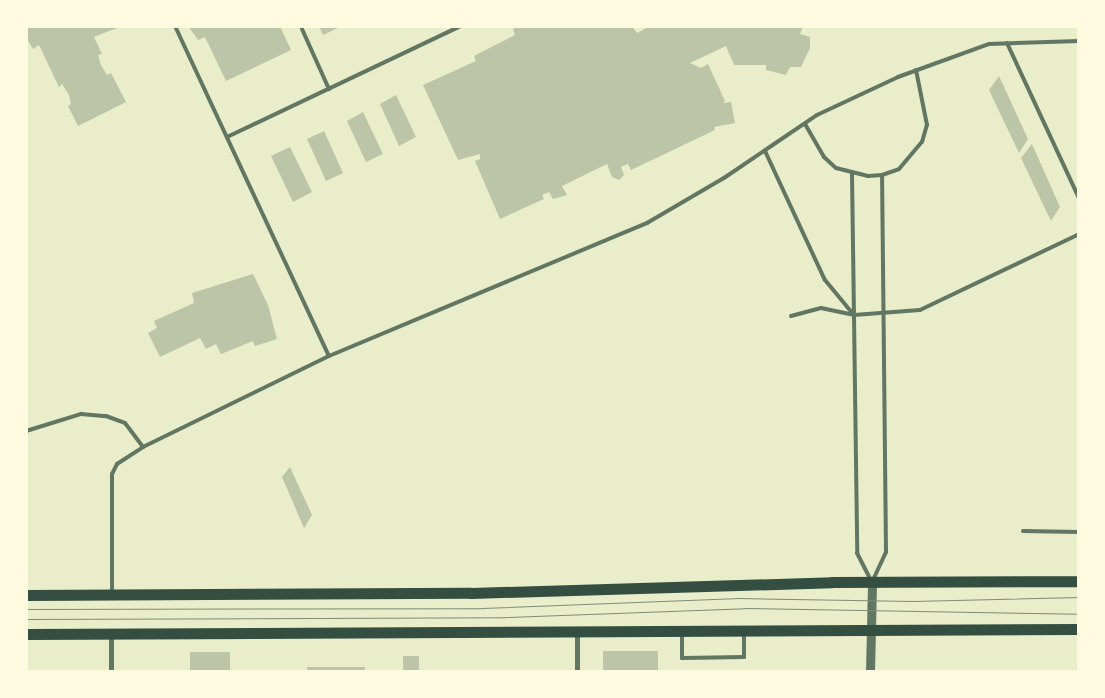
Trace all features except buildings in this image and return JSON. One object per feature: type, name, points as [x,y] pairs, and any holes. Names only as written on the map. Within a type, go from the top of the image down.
[{"type":"main road","points":[[26,595],[471,593],[872,582],[1079,581]]},
{"type":"main road","points":[[26,634],[1079,629]]},
{"type":"street","points":[[870,672],[872,582]]},
{"type":"street","points":[[577,632],[577,672]]},
{"type":"street","points":[[111,634],[111,672]]},
{"type":"lane","points":[[175,26],[329,356]]},
{"type":"lane","points":[[227,137],[461,26]]},
{"type":"lane","points":[[302,29],[328,89]]},
{"type":"lane","points":[[112,596],[112,474],[117,464],[143,447],[329,356],[621,235],[765,151],[817,115],[916,70],[989,44],[1079,41]]},
{"type":"lane","points":[[1007,43],[1079,198]]},
{"type":"lane","points":[[805,124],[824,157],[836,168],[852,174],[882,175],[899,169],[922,142],[927,125],[926,108],[916,70]]},
{"type":"lane","points":[[765,151],[825,280],[854,315]]},
{"type":"lane","points":[[852,174],[857,553],[872,582]]},
{"type":"lane","points":[[872,582],[886,552],[882,175]]},
{"type":"lane","points":[[791,316],[821,308],[854,315],[884,315],[920,310],[1079,234]]},
{"type":"lane","points":[[26,431],[81,414],[106,416],[125,423],[143,447]]},
{"type":"lane","points":[[1023,531],[1079,532]]},
{"type":"lane","points":[[682,631],[682,658],[744,657],[744,631]]},
{"type":"tram line","points":[[26,609],[482,608],[740,598],[913,601],[1079,597]]},
{"type":"tram line","points":[[26,619],[505,617],[745,608],[1079,614]]}]
